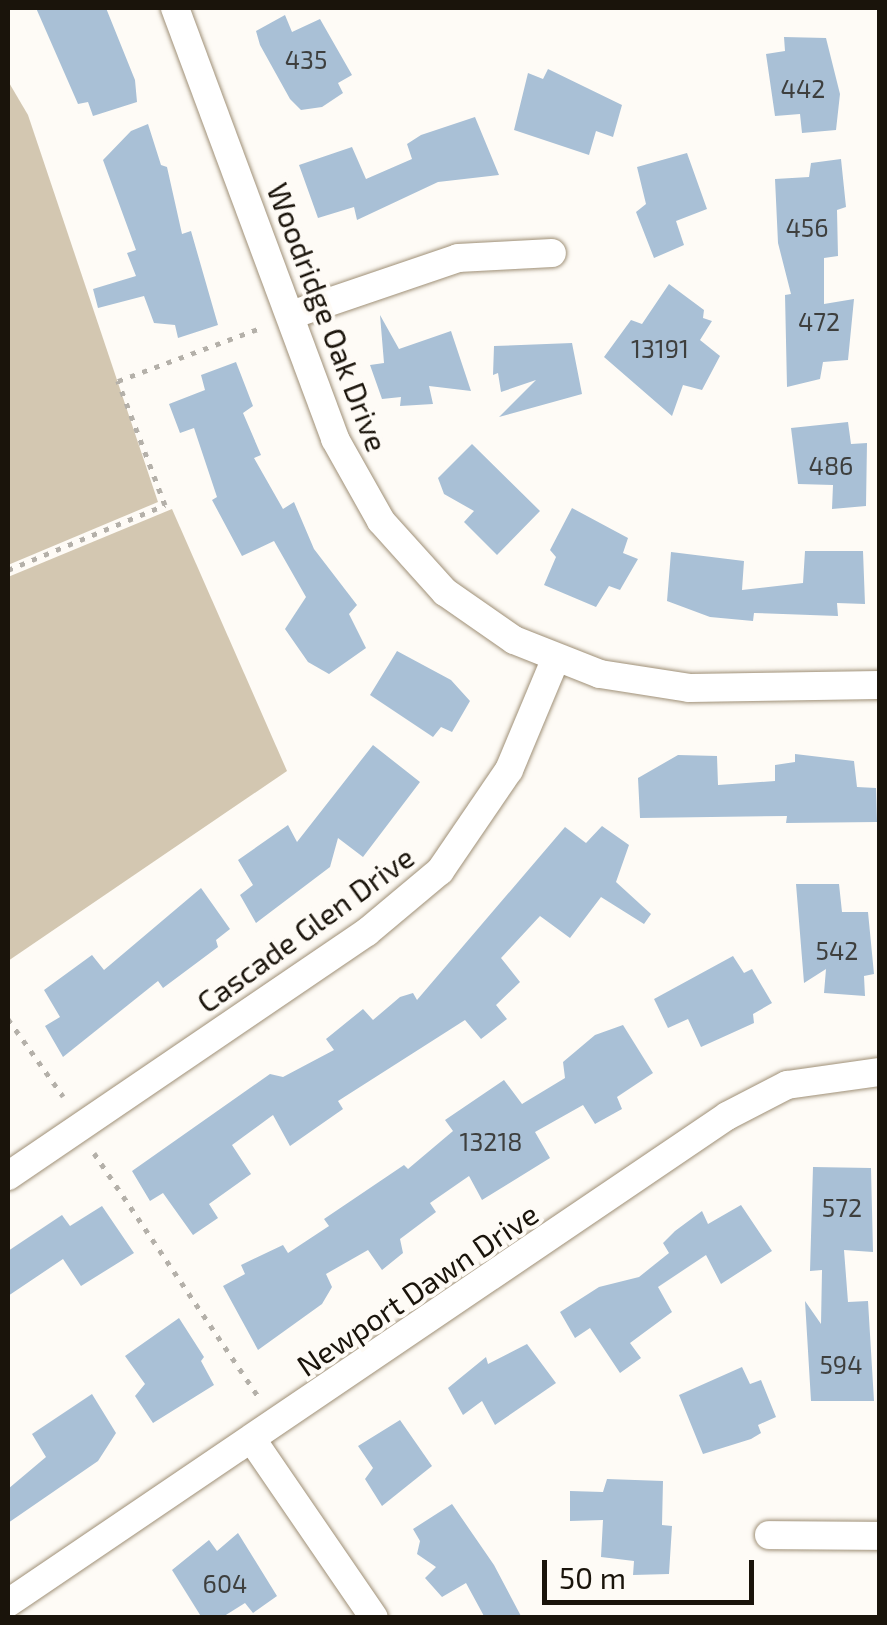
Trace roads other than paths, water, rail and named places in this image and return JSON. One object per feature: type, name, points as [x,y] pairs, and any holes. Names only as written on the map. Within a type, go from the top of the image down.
[{"type":"street","name":"Woodridge Oak Drive","points":[[176,8],[335,440],[382,521],[445,592],[555,660],[645,684],[690,688],[880,685]]},
{"type":"street","points":[[291,315],[458,258],[552,253]]},
{"type":"street","name":"Cascade Glen Drive","points":[[8,1176],[367,932],[440,871],[509,770],[555,660]]},
{"type":"street","name":"Newport Dawn Drive","points":[[8,1604],[756,1099],[821,1077],[880,1072]]},
{"type":"street","points":[[253,1441],[374,1618]]},
{"type":"street","points":[[769,1535],[880,1536]]}]
